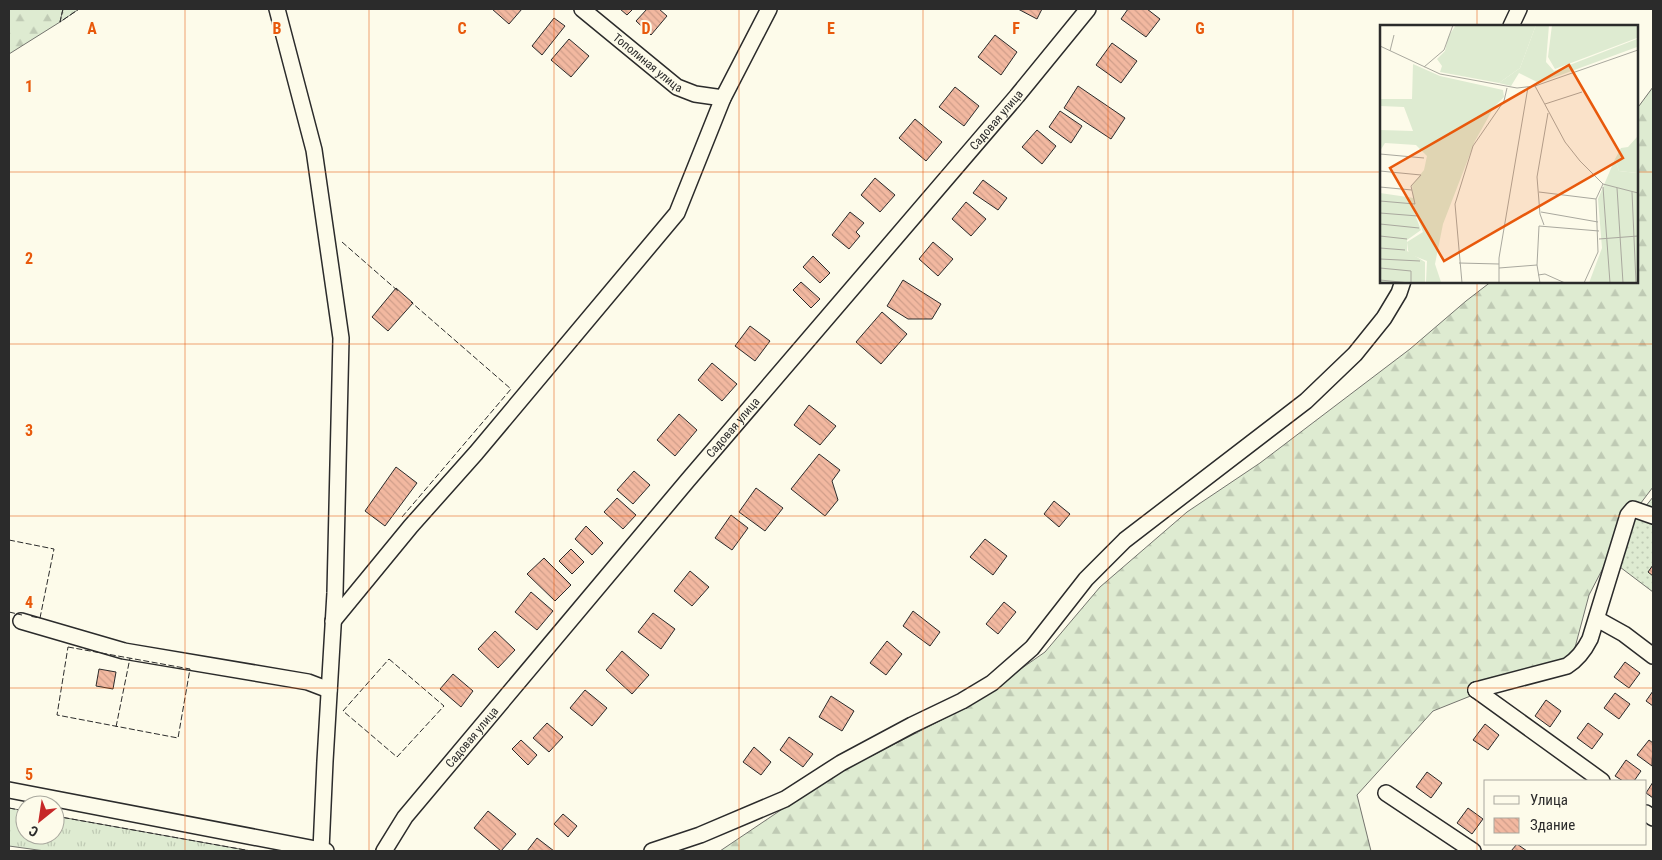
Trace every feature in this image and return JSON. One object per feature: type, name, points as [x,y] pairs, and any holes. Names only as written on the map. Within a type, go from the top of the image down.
[{"type":"street","points":[[9,790],[323,851],[335,593],[341,338],[314,150],[277,9]]},
{"type":"street","name":"Тополиная улица","points":[[582,9],[677,87],[695,94],[723,98]]},
{"type":"street","points":[[333,621],[411,526],[476,453],[677,213],[723,98],[769,9]]},
{"type":"street","name":"Садовая улица","points":[[384,851],[405,817],[681,487],[1017,96],[1088,9]]},
{"type":"street","points":[[1511,25],[1519,9]]},
{"type":"street","points":[[652,851],[700,835],[786,799],[841,763],[962,701],[992,683],[1032,648],[1086,580],[1125,540],[1306,401],[1355,354],[1384,318],[1399,293],[1403,282]]},
{"type":"street","points":[[1601,780],[1476,690],[1567,666],[1576,660],[1583,653],[1590,639],[1628,515],[1633,509],[1653,516]]},
{"type":"street","points":[[1597,619],[1624,634],[1653,656]]},
{"type":"street","points":[[21,621],[124,651],[308,682],[329,690]]},
{"type":"street","points":[[1386,794],[1472,851]]},
{"type":"green space","points":[[9,9],[63,9],[60,22],[9,54]]},
{"type":"green space","points":[[63,9],[79,9],[60,22]]},
{"type":"green space","points":[[1653,87],[1653,487],[1628,520],[1589,595],[1573,655],[1433,711],[1357,795],[1371,851],[720,851],[830,777],[965,708],[1045,652],[1100,587],[1187,512],[1260,463],[1410,349],[1491,282],[1637,282],[1637,109]]},
{"type":"green space","points":[[1653,497],[1653,592],[1612,561],[1630,526]]},
{"type":"green space","points":[[9,808],[15,809],[15,845],[65,845],[65,818],[251,851],[45,851],[9,846]]},
{"type":"building","points":[[492,9],[522,9],[509,24]]},
{"type":"building","points":[[620,9],[633,9],[627,15]]},
{"type":"building","points":[[647,9],[659,9],[667,16],[651,35],[636,21]]},
{"type":"building","points":[[1018,9],[1042,9],[1037,19]]},
{"type":"building","points":[[1128,9],[1147,9],[1160,19],[1146,37],[1121,19]]},
{"type":"building","points":[[554,18],[565,26],[542,55],[532,46]]},
{"type":"building","points":[[995,35],[1017,52],[1001,75],[978,57]]},
{"type":"building","points":[[569,39],[589,56],[571,77],[551,60]]},
{"type":"building","points":[[1112,43],[1137,61],[1121,83],[1096,65]]},
{"type":"building","points":[[1078,86],[1125,118],[1111,139],[1064,108]]},
{"type":"building","points":[[955,87],[979,106],[964,126],[939,107]]},
{"type":"building","points":[[1060,111],[1082,126],[1071,143],[1049,127]]},
{"type":"building","points":[[915,119],[942,142],[926,161],[899,138]]},
{"type":"building","points":[[1037,130],[1056,146],[1042,164],[1022,147]]},
{"type":"building","points":[[875,178],[895,195],[880,212],[861,195]]},
{"type":"building","points":[[983,180],[1007,198],[998,210],[973,193]]},
{"type":"building","points":[[966,202],[986,219],[971,236],[952,219]]},
{"type":"building","points":[[850,212],[864,223],[856,232],[860,236],[849,249],[832,235]]},
{"type":"building","points":[[933,242],[953,259],[938,276],[919,259]]},
{"type":"building","points":[[813,256],[830,273],[820,283],[803,267]]},
{"type":"building","points":[[903,280],[941,304],[932,319],[908,319],[887,306]]},
{"type":"building","points":[[801,282],[820,299],[811,308],[793,290]]},
{"type":"building","points":[[396,288],[413,303],[388,331],[372,317]]},
{"type":"building","points":[[882,312],[907,334],[881,364],[856,342]]},
{"type":"building","points":[[750,326],[770,341],[755,361],[735,346]]},
{"type":"building","points":[[712,363],[737,384],[722,401],[698,380]]},
{"type":"building","points":[[809,405],[836,426],[820,445],[794,425]]},
{"type":"building","points":[[679,414],[697,430],[675,456],[657,440]]},
{"type":"building","points":[[819,454],[840,470],[832,481],[838,500],[825,516],[791,489]]},
{"type":"building","points":[[396,467],[417,483],[385,526],[365,511]]},
{"type":"building","points":[[634,471],[650,485],[633,504],[617,490]]},
{"type":"building","points":[[756,488],[783,508],[765,531],[739,512]]},
{"type":"building","points":[[617,498],[636,515],[623,529],[604,512]]},
{"type":"building","points":[[1054,501],[1070,514],[1059,527],[1044,514]]},
{"type":"building","points":[[731,515],[748,528],[732,550],[715,538]]},
{"type":"building","points":[[586,526],[603,543],[592,555],[575,539]]},
{"type":"building","points":[[985,539],[1007,556],[993,575],[970,557]]},
{"type":"building","points":[[571,549],[584,562],[572,574],[559,561]]},
{"type":"building","points":[[544,558],[571,585],[555,601],[527,574]]},
{"type":"building","points":[[1653,565],[1653,576],[1648,572]]},
{"type":"building","points":[[690,571],[709,587],[692,606],[674,591]]},
{"type":"building","points":[[531,592],[553,611],[537,630],[515,612]]},
{"type":"building","points":[[1004,602],[1016,612],[998,634],[986,624]]},
{"type":"building","points":[[913,611],[940,632],[930,646],[903,626]]},
{"type":"building","points":[[653,613],[675,629],[661,649],[638,632]]},
{"type":"building","points":[[495,631],[515,650],[498,668],[478,649]]},
{"type":"building","points":[[887,641],[902,654],[886,675],[870,663]]},
{"type":"building","points":[[622,651],[649,675],[632,694],[606,670]]},
{"type":"building","points":[[1625,662],[1640,673],[1629,688],[1614,677]]},
{"type":"building","points":[[99,669],[116,672],[113,689],[96,686]]},
{"type":"building","points":[[453,674],[473,691],[461,707],[440,689]]},
{"type":"building","points":[[585,690],[607,708],[592,726],[570,708]]},
{"type":"building","points":[[1653,691],[1653,706],[1646,701]]},
{"type":"building","points":[[1615,693],[1630,704],[1619,719],[1604,708]]},
{"type":"building","points":[[831,696],[854,711],[842,731],[819,717]]},
{"type":"building","points":[[1546,700],[1561,711],[1550,727],[1535,716]]},
{"type":"building","points":[[547,723],[563,737],[549,752],[533,738]]},
{"type":"building","points":[[1588,723],[1603,734],[1592,749],[1577,738]]},
{"type":"building","points":[[1485,724],[1499,735],[1488,750],[1473,740]]},
{"type":"building","points":[[789,737],[813,754],[803,767],[780,750]]},
{"type":"building","points":[[521,740],[537,755],[528,765],[512,749]]},
{"type":"building","points":[[1649,740],[1653,743],[1652,766],[1637,755]]},
{"type":"building","points":[[754,747],[771,762],[761,775],[743,762]]},
{"type":"building","points":[[1626,760],[1641,771],[1635,780],[1621,780],[1615,776]]},
{"type":"building","points":[[1427,772],[1442,783],[1431,798],[1416,787]]},
{"type":"building","points":[[1653,782],[1653,798],[1647,794]]},
{"type":"building","points":[[1468,808],[1483,819],[1472,834],[1457,823]]},
{"type":"building","points":[[488,811],[516,834],[501,851],[474,828]]},
{"type":"building","points":[[563,814],[577,826],[568,837],[554,824]]},
{"type":"building","points":[[537,838],[554,851],[527,851]]},
{"type":"building","points":[[1518,845],[1527,851],[1511,851]]},
{"type":"fence","points":[[63,9],[60,22],[79,9]]},
{"type":"fence","points":[[342,242],[398,291]]},
{"type":"fence","points":[[402,517],[511,389],[411,302]]},
{"type":"fence","points":[[9,540],[54,549],[40,618],[29,616]]},
{"type":"fence","points":[[9,612],[22,615]]},
{"type":"fence","points":[[68,647],[190,669],[178,738],[57,715],[68,647]]},
{"type":"fence","points":[[116,727],[130,658]]},
{"type":"fence","points":[[389,659],[444,706],[397,757],[343,711],[389,659]]},
{"type":"fence","points":[[9,808],[15,809]]},
{"type":"fence","points":[[65,818],[251,851]]}]
